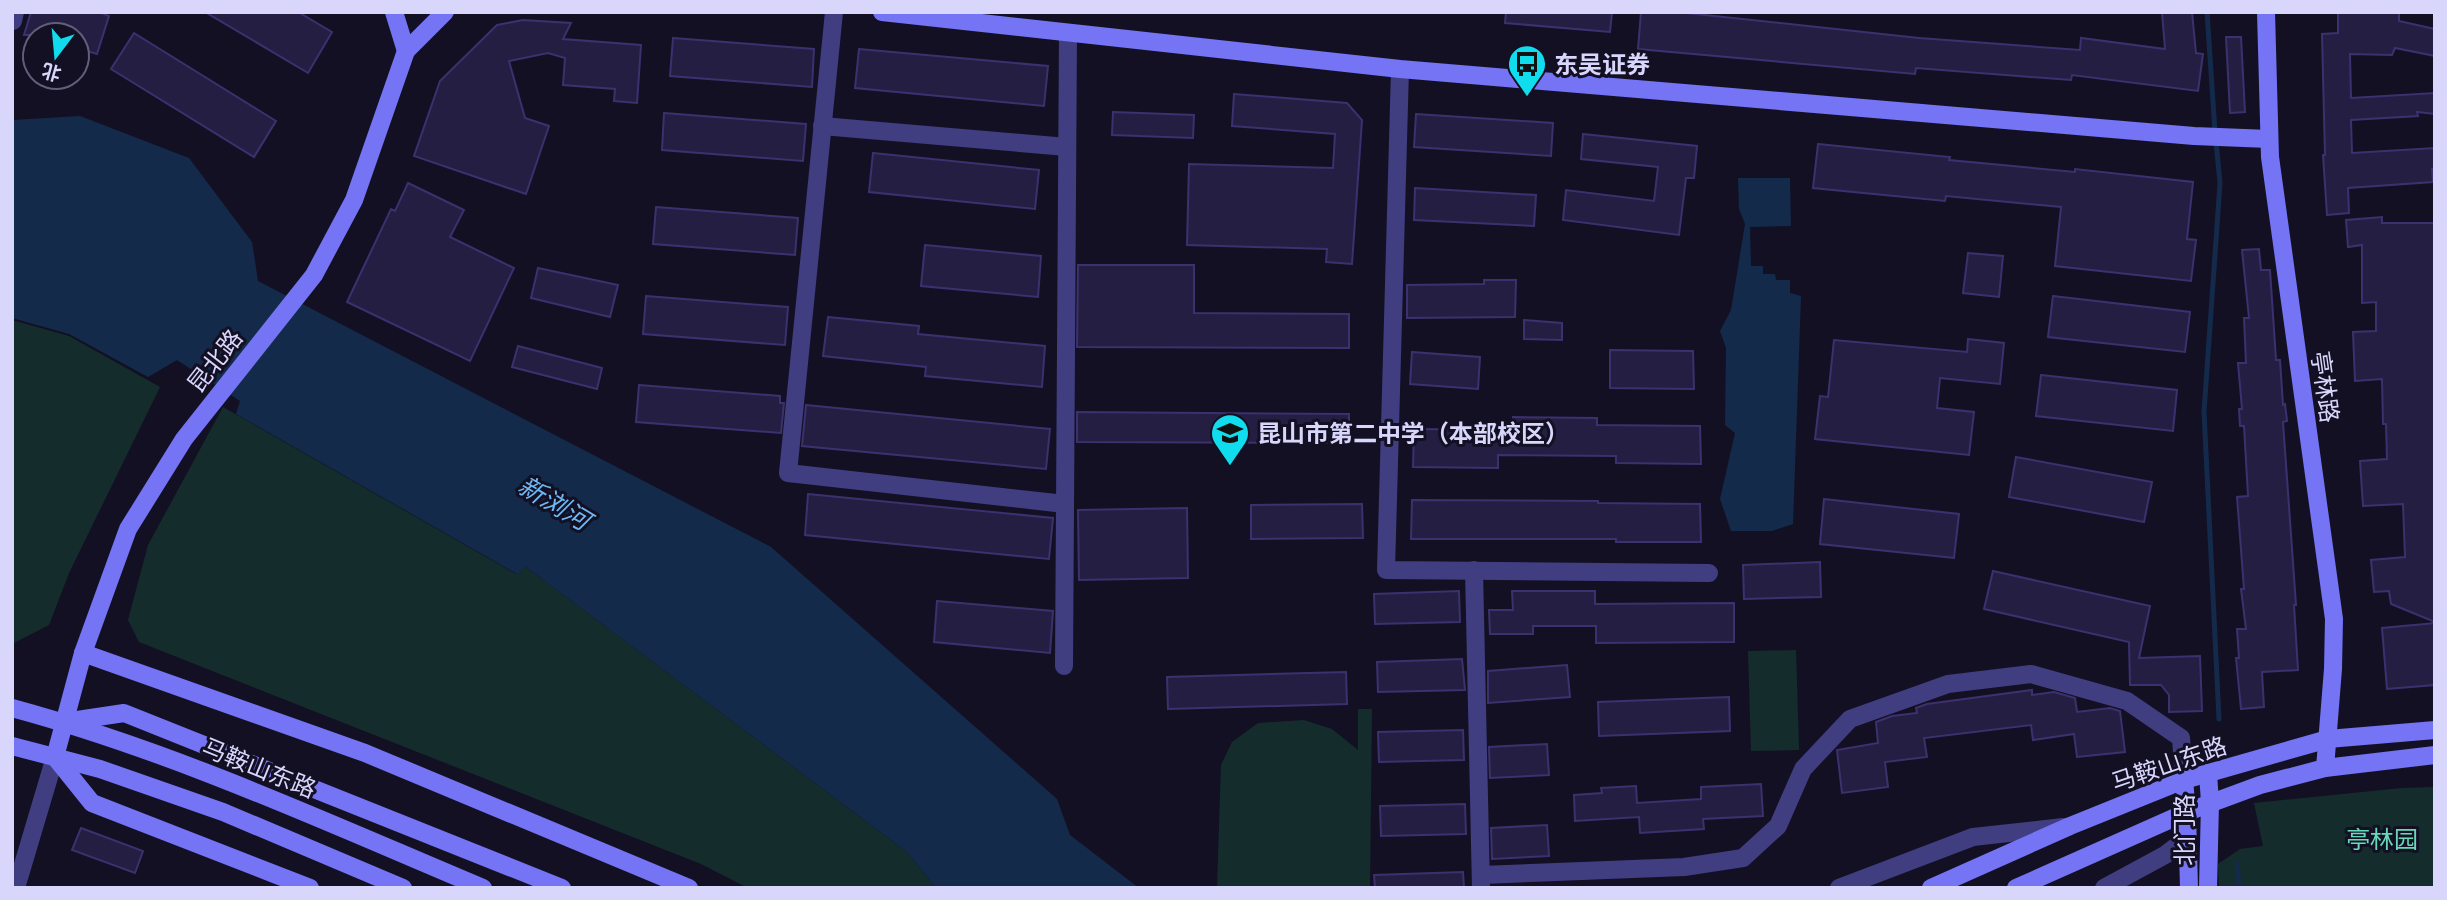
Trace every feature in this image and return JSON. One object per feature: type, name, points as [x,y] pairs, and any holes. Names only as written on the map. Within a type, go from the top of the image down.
[{"type":"main road","points":[[394,12],[406,51]]},
{"type":"main road","name":"昆北路","points":[[54,757],[83,653],[128,529],[184,439],[314,275],[354,200],[406,51],[445,12]]},
{"type":"main road","points":[[882,12],[1400,69],[2228,139],[2269,139]]},
{"type":"main road","name":"亭林路","points":[[2266,12],[2270,157],[2334,619],[2325,768]]},
{"type":"main road","points":[[83,653],[365,753],[689,888]]},
{"type":"main road","name":"马鞍山东路","points":[[12,708],[64,722],[215,776],[483,888]]},
{"type":"main road","points":[[64,722],[124,713],[562,888]]},
{"type":"main road","name":"马鞍山东路","points":[[1931,888],[2070,826],[2184,780],[2328,739],[2435,730]]},
{"type":"main road","points":[[12,746],[100,769],[223,812],[403,888]]},
{"type":"main road","name":"马鞍山东路","points":[[2016,888],[2187,812],[2260,785],[2325,768],[2435,755]]},
{"type":"main road","points":[[54,757],[92,803],[310,888]]},
{"type":"main road","name":"北门路","points":[[2208,774],[2208,888]]},
{"type":"main road","points":[[2184,780],[2189,888]]},
{"type":"street","points":[[834,12],[788,472],[1065,504]]},
{"type":"street","points":[[1064,666],[1068,33]]},
{"type":"street","points":[[1400,69],[1386,570],[1709,573]]},
{"type":"street","points":[[822,126],[1067,147]]},
{"type":"street","points":[[1474,570],[1481,881],[1684,867],[1743,858],[1779,827],[1802,769],[1850,719],[1948,684],[2031,674],[2127,701],[2181,738],[2184,780]]},
{"type":"street","points":[[16,888],[54,757]]},
{"type":"street","points":[[1839,888],[1973,837],[2070,826]]},
{"type":"street","points":[[2104,888],[2165,855],[2186,839]]},
{"type":"green space","points":[[12,320],[69,336],[160,387],[69,573],[49,625],[12,644]]},
{"type":"green space","points":[[223,407],[516,574],[526,567],[907,852],[936,888],[748,888],[701,864],[139,642],[128,620],[148,545]]},
{"type":"green space","points":[[1796,650],[1799,750],[1751,751],[1748,651]]},
{"type":"green space","points":[[1358,709],[1372,709],[1370,888],[1217,888],[1221,765],[1232,742],[1258,723],[1304,720],[1332,729],[1358,750]]},
{"type":"green space","name":"亭林园","points":[[2435,787],[2435,888],[2219,888],[2218,864],[2240,849],[2263,846],[2254,803]]},
{"type":"water","name":"新浏河","points":[[80,116],[189,158],[252,242],[258,281],[771,547],[1057,799],[1070,835],[1139,888],[936,888],[907,852],[526,567],[517,574],[236,414],[240,401],[177,360],[148,377],[69,334],[12,318],[12,120]]},
{"type":"water","points":[[1738,178],[1790,178],[1791,226],[1750,227],[1751,266],[1763,266],[1763,274],[1775,274],[1776,280],[1790,280],[1790,293],[1801,296],[1793,524],[1772,531],[1731,531],[1720,499],[1735,433],[1725,425],[1726,348],[1720,331],[1731,310],[1745,224],[1739,209]]},
{"type":"building","points":[[31,12],[99,12],[109,16],[97,54],[91,52],[91,21],[28,21]]},
{"type":"building","points":[[205,12],[298,12],[332,32],[308,73]]},
{"type":"building","points":[[1506,12],[1612,12],[1610,32],[1505,23]]},
{"type":"building","points":[[1641,12],[1677,12],[1919,38],[2080,50],[2081,38],[2165,49],[2162,12],[2192,12],[2196,53],[2203,54],[2198,91],[2072,75],[2071,80],[1916,68],[1915,74],[1638,49]]},
{"type":"building","points":[[2338,12],[2399,12],[2399,21],[2435,29],[2435,56],[2395,48],[2392,55],[2350,54],[2351,98],[2435,93],[2435,114],[2417,112],[2418,116],[2351,120],[2352,153],[2435,148],[2435,168],[2432,169],[2433,182],[2348,188],[2349,213],[2327,215],[2323,155],[2322,34],[2338,33]]},
{"type":"building","points":[[523,20],[571,23],[563,39],[641,45],[637,103],[614,101],[615,89],[563,85],[565,58],[548,53],[509,61],[525,118],[549,126],[526,194],[414,156],[440,81],[497,25]]},
{"type":"building","points":[[134,33],[276,121],[254,157],[111,69]]},
{"type":"building","points":[[2226,37],[2241,37],[2245,112],[2230,113]]},
{"type":"building","points":[[673,38],[814,49],[812,87],[670,76]]},
{"type":"building","points":[[859,49],[1048,66],[1044,106],[855,88]]},
{"type":"building","points":[[1234,94],[1347,103],[1362,120],[1352,264],[1326,262],[1327,249],[1187,245],[1189,164],[1333,168],[1335,134],[1232,126]]},
{"type":"building","points":[[1113,112],[1194,115],[1193,138],[1112,135]]},
{"type":"building","points":[[664,113],[806,124],[803,161],[662,150]]},
{"type":"building","points":[[1416,114],[1553,123],[1551,156],[1414,147]]},
{"type":"building","points":[[1583,134],[1697,146],[1694,178],[1686,178],[1679,235],[1563,220],[1566,190],[1654,201],[1658,167],[1581,159]]},
{"type":"building","points":[[1818,144],[1950,157],[1949,160],[2075,172],[2075,169],[2193,182],[2187,239],[2196,240],[2191,281],[2055,266],[2061,207],[1946,196],[1945,201],[1813,188]]},
{"type":"building","points":[[873,153],[1039,170],[1035,209],[869,192]]},
{"type":"building","points":[[408,183],[464,210],[450,237],[514,268],[470,361],[347,302],[391,209],[395,211]]},
{"type":"building","points":[[1415,188],[1536,195],[1534,226],[1414,220]]},
{"type":"building","points":[[656,207],[798,218],[795,255],[653,244]]},
{"type":"building","points":[[2382,217],[2382,223],[2435,223],[2435,622],[2391,604],[2389,591],[2374,592],[2371,560],[2405,557],[2403,504],[2363,506],[2360,461],[2387,459],[2386,424],[2383,424],[2382,379],[2355,381],[2353,332],[2376,331],[2376,302],[2362,303],[2362,245],[2348,247],[2346,220]]},
{"type":"building","points":[[925,245],[1041,256],[1038,297],[921,286]]},
{"type":"building","points":[[2259,249],[2261,270],[2270,270],[2276,360],[2280,360],[2283,405],[2285,404],[2287,421],[2283,422],[2298,670],[2262,672],[2264,707],[2241,709],[2236,658],[2239,658],[2237,629],[2246,629],[2241,589],[2244,589],[2237,497],[2248,496],[2244,426],[2240,426],[2239,409],[2242,409],[2238,363],[2246,363],[2244,318],[2249,318],[2242,250]]},
{"type":"building","points":[[1968,253],[2003,256],[1999,297],[1963,293]]},
{"type":"building","points":[[1078,265],[1194,265],[1194,313],[1349,314],[1349,348],[1077,347]]},
{"type":"building","points":[[538,268],[618,285],[610,317],[531,298]]},
{"type":"building","points":[[1484,280],[1516,280],[1515,317],[1407,318],[1407,285],[1484,284]]},
{"type":"building","points":[[646,296],[788,307],[785,345],[643,334]]},
{"type":"building","points":[[2053,296],[2190,312],[2185,352],[2048,337]]},
{"type":"building","points":[[828,317],[919,326],[918,334],[1045,346],[1042,387],[925,376],[926,367],[823,356]]},
{"type":"building","points":[[1524,320],[1562,323],[1562,340],[1524,339]]},
{"type":"building","points":[[1968,339],[2004,343],[2000,384],[1940,378],[1937,408],[1974,412],[1969,455],[1815,439],[1820,396],[1828,397],[1834,340],[1967,352]]},
{"type":"building","points":[[518,346],[602,368],[597,389],[512,367]]},
{"type":"building","points":[[1610,350],[1693,351],[1694,389],[1610,388]]},
{"type":"building","points":[[1412,352],[1480,357],[1478,389],[1410,384]]},
{"type":"building","points":[[2041,375],[2177,390],[2173,431],[2036,416]]},
{"type":"building","points":[[639,385],[780,396],[780,403],[784,403],[781,433],[636,422]]},
{"type":"building","points":[[806,405],[1050,429],[1046,469],[802,446]]},
{"type":"building","points":[[1077,412],[1349,414],[1349,443],[1077,442]]},
{"type":"building","points":[[1513,417],[1597,418],[1597,425],[1700,426],[1701,464],[1616,463],[1616,456],[1498,455],[1498,468],[1413,467],[1414,429],[1513,430]]},
{"type":"building","points":[[2016,457],[2152,482],[2144,522],[2009,497]]},
{"type":"building","points":[[808,494],[1053,518],[1049,559],[805,535]]},
{"type":"building","points":[[1824,499],[1959,514],[1954,558],[1820,544]]},
{"type":"building","points":[[1412,500],[1700,504],[1701,542],[1616,542],[1616,539],[1411,539]]},
{"type":"building","points":[[1362,504],[1363,538],[1251,539],[1251,505]]},
{"type":"building","points":[[1187,508],[1188,578],[1079,580],[1078,510]]},
{"type":"building","points":[[1820,562],[1821,597],[1744,599],[1743,565]]},
{"type":"building","points":[[1993,571],[2150,606],[2139,658],[2200,656],[2202,711],[2169,712],[2169,695],[2161,685],[2130,685],[2129,642],[1984,609]]},
{"type":"building","points":[[1459,591],[1460,622],[1375,624],[1374,594]]},
{"type":"building","points":[[1512,591],[1595,591],[1595,604],[1734,603],[1734,642],[1596,643],[1596,626],[1533,626],[1533,634],[1490,634],[1489,610],[1513,610]]},
{"type":"building","points":[[937,601],[1053,611],[1050,653],[934,642]]},
{"type":"building","points":[[2435,623],[2435,685],[2387,689],[2382,628]]},
{"type":"building","points":[[1462,659],[1465,690],[1378,692],[1377,662]]},
{"type":"building","points":[[1567,665],[1570,697],[1488,703],[1488,671]]},
{"type":"building","points":[[1346,672],[1347,704],[1168,709],[1167,677]]},
{"type":"building","points":[[2032,690],[2032,695],[2054,692],[2075,698],[2077,712],[2110,708],[2120,711],[2125,752],[2077,757],[2074,734],[2033,740],[2031,725],[1924,738],[1927,757],[1885,762],[1888,787],[1842,793],[1837,750],[1878,743],[1876,722],[1892,716],[1917,713],[1916,708],[1927,704]]},
{"type":"building","points":[[1729,697],[1730,731],[1599,736],[1598,702]]},
{"type":"building","points":[[1463,730],[1464,760],[1379,762],[1378,732]]},
{"type":"building","points":[[1547,744],[1549,775],[1490,778],[1489,747]]},
{"type":"building","points":[[1761,784],[1763,816],[1703,819],[1704,829],[1640,833],[1639,817],[1575,821],[1574,795],[1602,793],[1601,788],[1636,786],[1637,803],[1701,799],[1701,787]]},
{"type":"building","points":[[1465,804],[1466,834],[1381,836],[1380,806]]},
{"type":"building","points":[[1547,825],[1549,856],[1492,859],[1491,828]]},
{"type":"building","points":[[81,828],[143,851],[135,873],[72,850]]},
{"type":"building","points":[[1463,872],[1464,888],[1375,888],[1374,875]]},
{"type":"waterway","points":[[2207,12],[2215,132]]},
{"type":"waterway","points":[[2216,142],[2220,183],[2204,412],[2219,719]]},
{"type":"waterway","points":[[2237,864],[2239,888]]},
{"type":"place","name":"东吴证券","points":[[1527,98]]},
{"type":"place","name":"昆山市第二中学（本部校区）","points":[[1230,467]]}]
